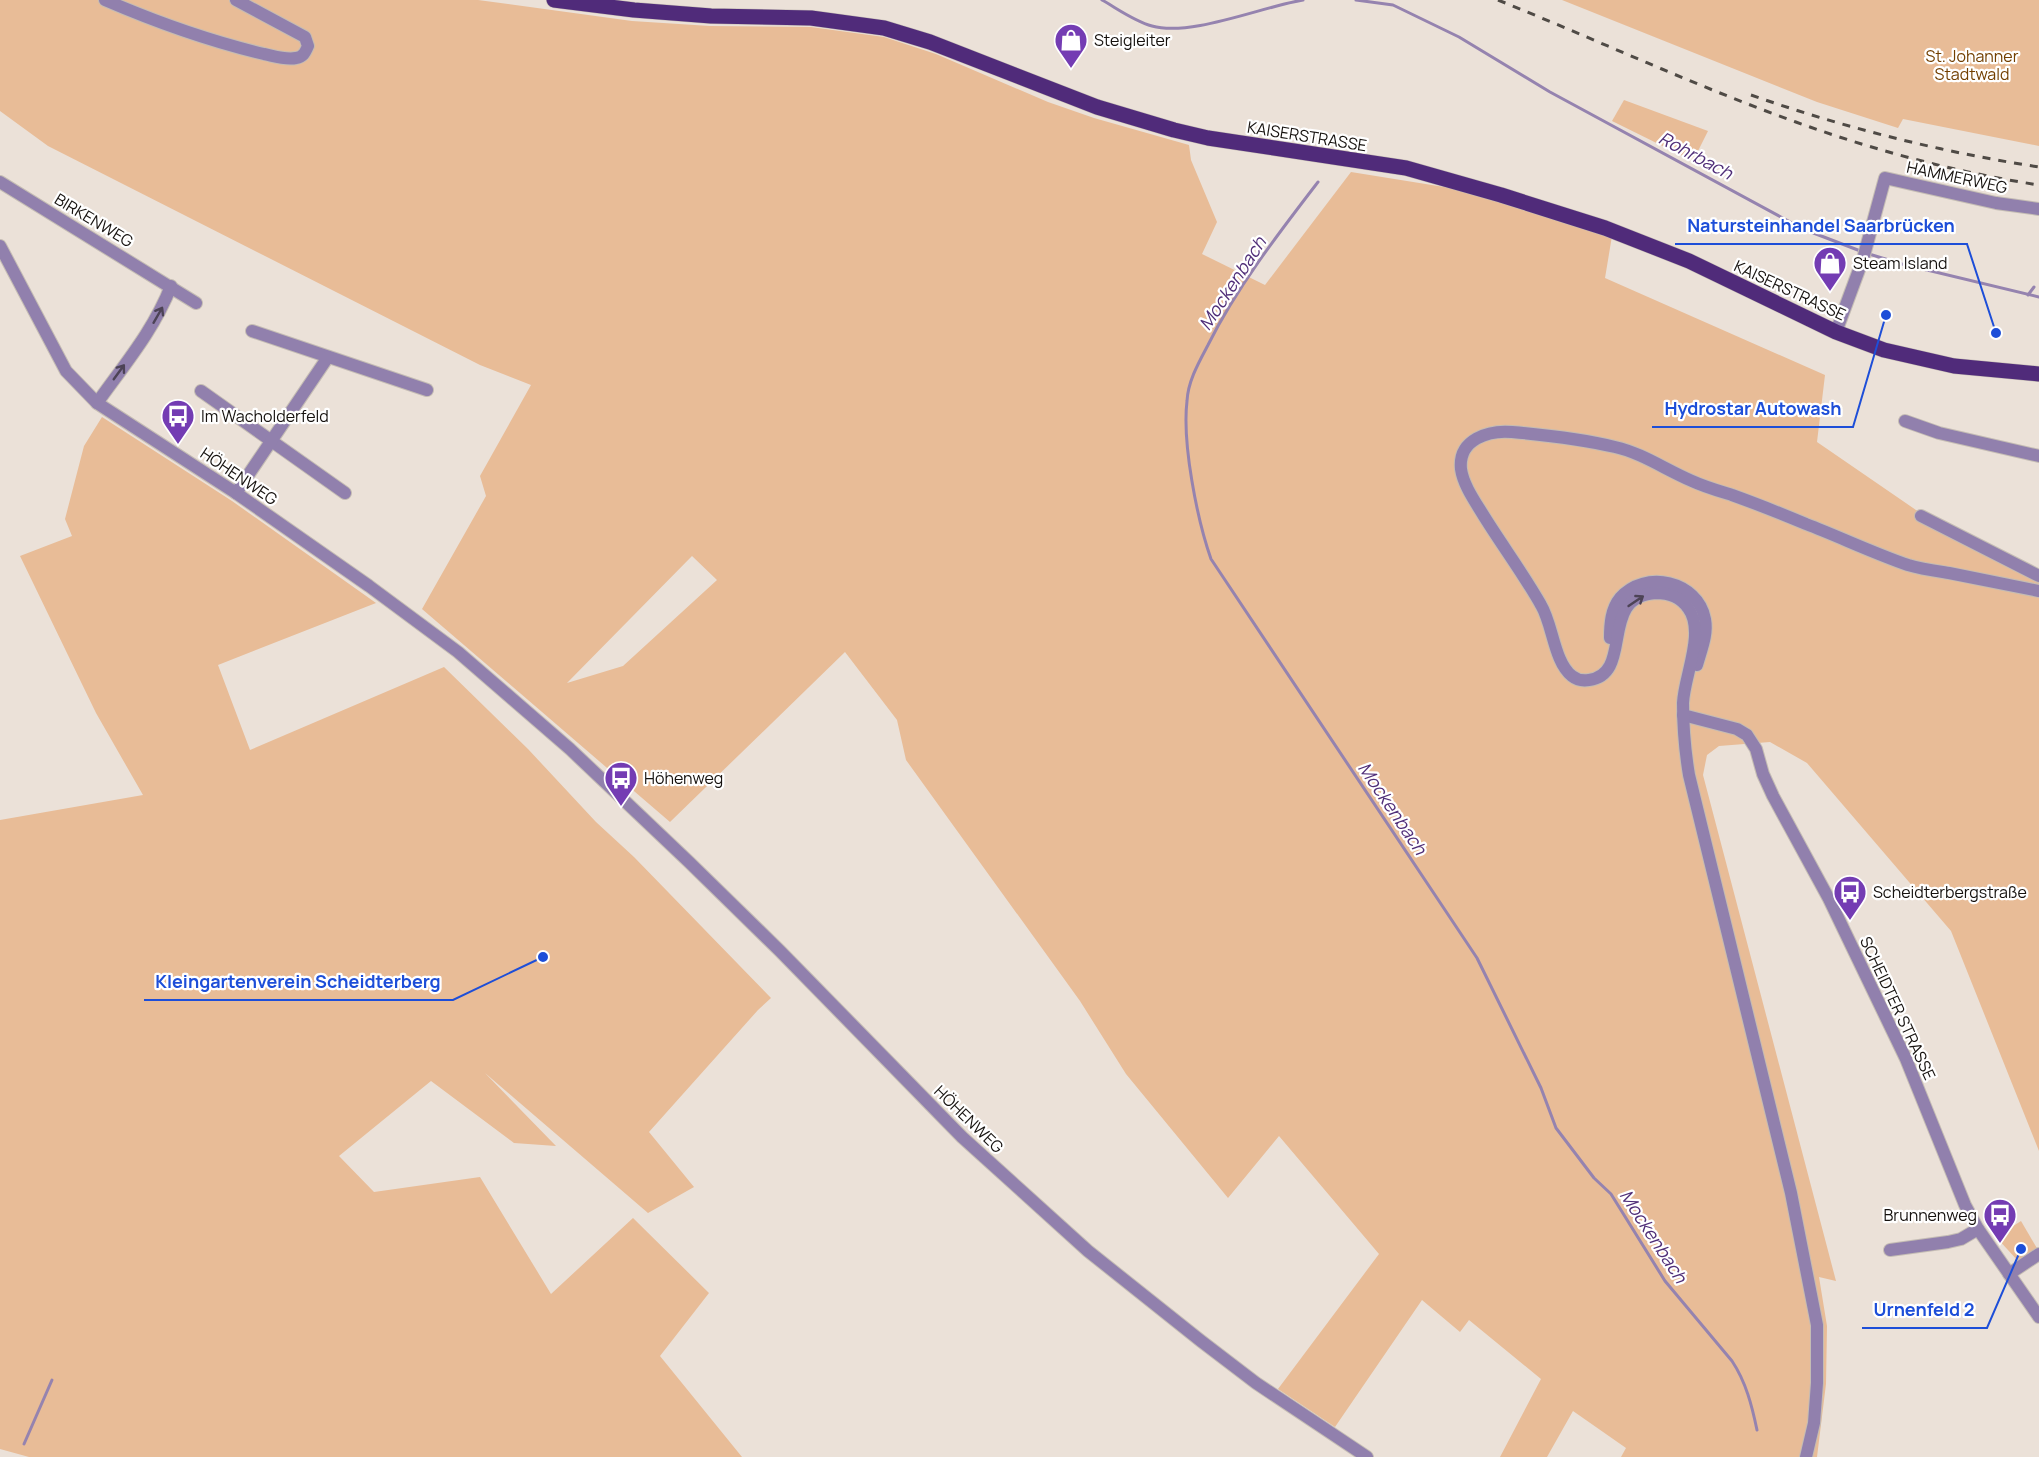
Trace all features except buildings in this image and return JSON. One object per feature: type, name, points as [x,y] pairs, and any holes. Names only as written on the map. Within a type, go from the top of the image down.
[{"type":"main road","name":"KAISERSTRASSE","points":[[554,0],[634,10],[711,16],[811,18],[884,28],[941,45],[1097,107],[1174,130],[1208,138],[1406,168],[1605,228],[1689,261],[1836,332],[1884,350],[1928,361],[2005,372],[2039,374]]},
{"type":"street","points":[[105,0],[143,16],[236,47],[288,59],[304,55],[308,46],[305,37],[236,0]]},
{"type":"street","name":"HAMMERWEG","points":[[1836,332],[1863,259],[1886,178],[2039,210]]},
{"type":"street","name":"BIRKENWEG","points":[[0,182],[196,303]]},
{"type":"street","name":"HÖHENWEG","points":[[0,246],[66,371],[97,403],[236,493],[369,586],[458,652],[570,749],[780,951],[962,1137],[1088,1251],[1256,1383],[1367,1457]]},
{"type":"street","points":[[97,403],[142,343],[164,305],[171,286]]},
{"type":"street","points":[[252,331],[427,390]]},
{"type":"street","points":[[236,493],[328,357]]},
{"type":"street","points":[[201,392],[345,493]]},
{"type":"street","points":[[1905,421],[1939,433],[2039,456]]},
{"type":"street","points":[[1806,1457],[1814,1423],[1817,1326],[1791,1193],[1689,776],[1684,745],[1683,698],[1693,648],[1695,622],[1687,607],[1680,600],[1662,593],[1642,596],[1628,606],[1620,622],[1613,660],[1607,671],[1596,678],[1583,681],[1572,676],[1562,662],[1550,623],[1541,604],[1476,503],[1461,468],[1462,456],[1472,441],[1493,432],[1508,432],[1615,447],[1637,454],[1694,482],[1911,566],[2039,591]]},
{"type":"street","points":[[1921,516],[2039,576]]},
{"type":"street","name":"SCHEIDTER STRASSE","points":[[1683,715],[1737,729],[1747,735],[1756,749],[1763,774],[1773,796],[1829,899],[1906,1059],[1965,1205],[1978,1229],[2039,1317]]},
{"type":"street","points":[[1890,1250],[1961,1239],[1978,1229]]},
{"type":"street","points":[[2009,1274],[2039,1254]]},
{"type":"green space","points":[[0,0],[478,0],[632,21],[710,26],[811,27],[884,37],[936,54],[1048,102],[1094,118],[1189,145],[1191,160],[1217,222],[1202,254],[1265,285],[1351,172],[1469,191],[1612,236],[1605,278],[1825,375],[1817,442],[1932,521],[2039,582],[2039,1151],[1951,931],[1807,763],[1770,742],[1719,746],[1707,755],[1703,775],[1836,1281],[1819,1277],[1827,1326],[1826,1384],[1817,1457],[1621,1457],[1626,1448],[1573,1411],[1547,1457],[1500,1457],[1541,1379],[1469,1320],[1460,1332],[1422,1300],[1335,1427],[1278,1389],[1379,1254],[1279,1136],[1228,1198],[1126,1074],[1080,1001],[906,760],[897,720],[845,652],[670,822],[422,609],[486,496],[480,476],[531,385],[480,365],[48,146],[0,111]],"holes":[[[692,556],[717,580],[623,666],[567,683]]]},
{"type":"green space","name":"St. Johanner Stadtwald","points":[[1562,0],[2039,0],[2039,146],[1903,119],[1898,128],[1817,102]]},
{"type":"green space","points":[[1624,100],[1708,131],[1693,161],[1612,121]]},
{"type":"green space","points":[[102,417],[232,501],[376,603],[218,665],[250,750],[444,667],[528,749],[596,822],[634,857],[771,998],[649,1132],[694,1187],[648,1213],[485,1073],[556,1146],[514,1143],[431,1081],[339,1156],[374,1192],[480,1177],[551,1294],[633,1218],[709,1293],[660,1356],[742,1457],[29,1457],[0,1449],[0,820],[143,795],[96,713],[20,556],[72,536],[65,519],[84,446]]},
{"type":"green space","points":[[2021,1221],[2038,1250],[2019,1262],[1996,1237]]},
{"type":"waterway","name":"Rohrbach","points":[[1102,0],[1139,21],[1152,26],[1168,28],[1186,28],[1226,20],[1303,0]]},
{"type":"waterway","name":"Rohrbach","points":[[1356,0],[1393,5],[1459,37],[1550,92],[1803,229],[1863,252]]},
{"type":"waterway","name":"Mockenbach","points":[[1318,182],[1273,241],[1232,302],[1201,358],[1189,386],[1186,418],[1189,459],[1196,503],[1211,559],[1477,958],[1541,1088],[1556,1128],[1594,1178],[1611,1194],[1665,1281],[1732,1361],[1745,1386],[1757,1430]]},
{"type":"waterway","name":"Rohrbach","points":[[1869,254],[2039,297]]},
{"type":"waterway","name":"Rohrbach","points":[[2028,295],[2034,287]]},
{"type":"waterway","points":[[24,1444],[52,1380]]},
{"type":"railway","points":[[1498,0],[1692,82],[1810,127],[1923,161],[1981,175],[2039,185]]},
{"type":"railway","points":[[1751,95],[1894,138],[2039,167]]},
{"type":"place","name":"Steigleiter","points":[[1071,69]]},
{"type":"place","name":"Steam Island","points":[[1830,292]]},
{"type":"place","name":"Hydrostar Autowash","points":[[1886,315]]},
{"type":"place","name":"Natursteinhandel Saarbrücken","points":[[1996,333]]},
{"type":"place","name":"Im Wacholderfeld","points":[[178,445]]},
{"type":"place","name":"Höhenweg","points":[[621,807]]},
{"type":"place","name":"Scheidterbergstraße","points":[[1850,921]]},
{"type":"place","name":"Kleingartenverein Scheidterberg","points":[[543,957]]},
{"type":"place","name":"Brunnenweg","points":[[2000,1244]]},
{"type":"place","name":"Urnenfeld 2","points":[[2021,1249]]}]
